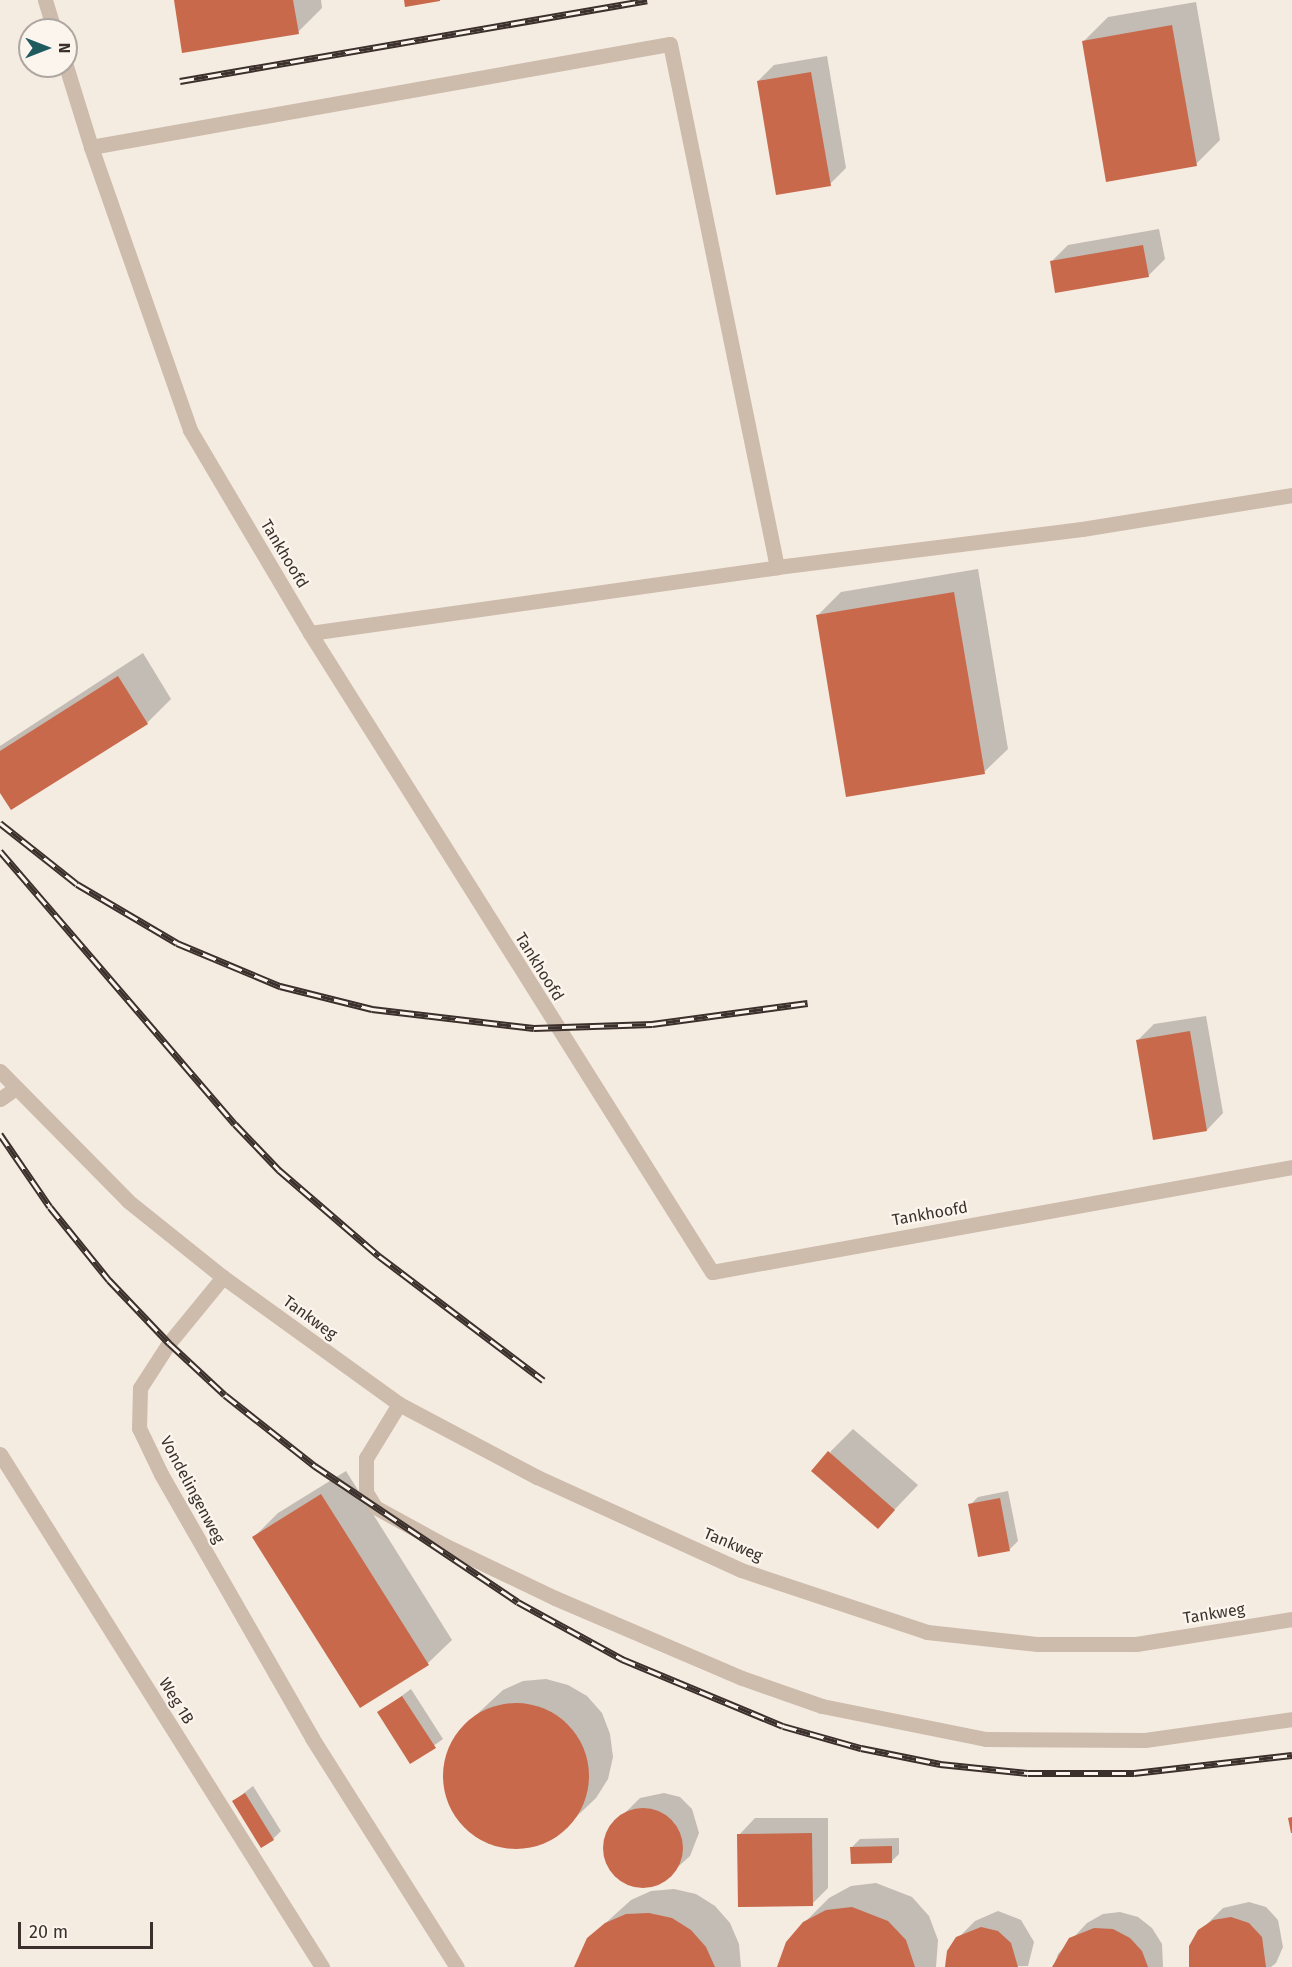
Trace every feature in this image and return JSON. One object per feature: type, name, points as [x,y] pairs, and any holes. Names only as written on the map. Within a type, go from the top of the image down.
[{"type":"street","points":[[45,0],[50,18]]},
{"type":"street","points":[[91,147],[670,44],[777,567]]},
{"type":"street","name":"Tankhoofd","points":[[70,78],[91,147],[190,430],[310,633],[712,1272],[1292,1167]]},
{"type":"street","points":[[310,633],[777,567],[1082,529],[1292,495]]},
{"type":"street","points":[[0,1071],[128,1201],[223,1277]]},
{"type":"street","points":[[0,1099],[16,1088]]},
{"type":"street","name":"Tankweg","points":[[223,1277],[399,1404],[537,1477],[741,1570],[927,1632],[1038,1644],[1136,1644],[1292,1619]]},
{"type":"street","name":"Vondelingenweg","points":[[223,1277],[168,1343],[140,1388],[139,1428],[161,1474],[312,1738],[457,1967]]},
{"type":"street","points":[[399,1404],[366,1458],[366,1492],[375,1507],[444,1545],[555,1598],[742,1678],[822,1706],[986,1739],[1145,1740],[1292,1719]]},
{"type":"street","name":"Weg 1B","points":[[0,1454],[322,1967]]},
{"type":"building","points":[[174,0],[293,0],[299,34],[182,53]]},
{"type":"building","points":[[404,0],[440,0],[440,1],[405,7]]},
{"type":"building","points":[[1172,25],[1197,166],[1106,182],[1082,41]]},
{"type":"building","points":[[811,72],[831,186],[776,195],[757,81]]},
{"type":"building","points":[[1143,245],[1149,277],[1055,293],[1050,261]]},
{"type":"building","points":[[954,592],[985,774],[846,797],[816,615]]},
{"type":"building","points":[[118,676],[148,724],[11,810],[0,793],[0,751]]},
{"type":"building","points":[[1190,1031],[1207,1131],[1153,1140],[1136,1040]]},
{"type":"building","points":[[828,1451],[895,1510],[878,1529],[811,1471]]},
{"type":"building","points":[[321,1494],[429,1665],[360,1708],[252,1537]]},
{"type":"building","points":[[1000,1498],[1010,1551],[978,1557],[968,1504]]},
{"type":"building","points":[[402,1696],[436,1748],[410,1764],[377,1712]]},
{"type":"building","points":[[516,1703],[544,1708],[568,1724],[584,1748],[589,1776],[584,1804],[568,1828],[544,1844],[516,1849],[488,1844],[464,1828],[448,1804],[443,1776],[448,1748],[464,1724],[488,1708]]},
{"type":"building","points":[[245,1793],[274,1840],[261,1848],[232,1801]]},
{"type":"building","points":[[643,1808],[658,1811],[671,1820],[680,1833],[683,1848],[680,1863],[671,1876],[658,1885],[643,1888],[628,1885],[615,1876],[606,1863],[603,1848],[606,1833],[615,1820],[628,1811]]},
{"type":"building","points":[[1292,1817],[1292,1833],[1291,1833],[1288,1818]]},
{"type":"building","points":[[812,1833],[813,1906],[738,1907],[737,1834]]},
{"type":"building","points":[[892,1846],[892,1863],[851,1864],[850,1847]]},
{"type":"building","points":[[852,1907],[888,1921],[906,1940],[915,1967],[777,1967],[786,1942],[803,1922],[826,1910]]},
{"type":"building","points":[[649,1913],[672,1918],[691,1930],[706,1947],[715,1967],[574,1967],[587,1938],[605,1923],[626,1914]]},
{"type":"building","points":[[1231,1917],[1249,1923],[1262,1937],[1266,1967],[1189,1967],[1189,1946],[1198,1930],[1213,1920]]},
{"type":"building","points":[[981,1927],[998,1931],[1011,1943],[1018,1967],[945,1967],[947,1951],[956,1937]]},
{"type":"building","points":[[1094,1928],[1113,1929],[1130,1938],[1142,1951],[1148,1967],[1052,1967],[1069,1938]]},
{"type":"railway","points":[[180,81],[647,0]]},
{"type":"railway","points":[[0,823],[77,884],[177,943],[280,986],[372,1009],[534,1028],[652,1024],[808,1003]]},
{"type":"railway","points":[[0,851],[235,1124],[279,1170],[379,1256],[543,1380]]},
{"type":"railway","points":[[0,1134],[50,1207],[109,1280],[169,1343],[225,1395],[315,1466],[518,1602],[622,1659],[783,1726],[861,1748],[940,1764],[1028,1773],[1134,1773],[1292,1755]]}]
